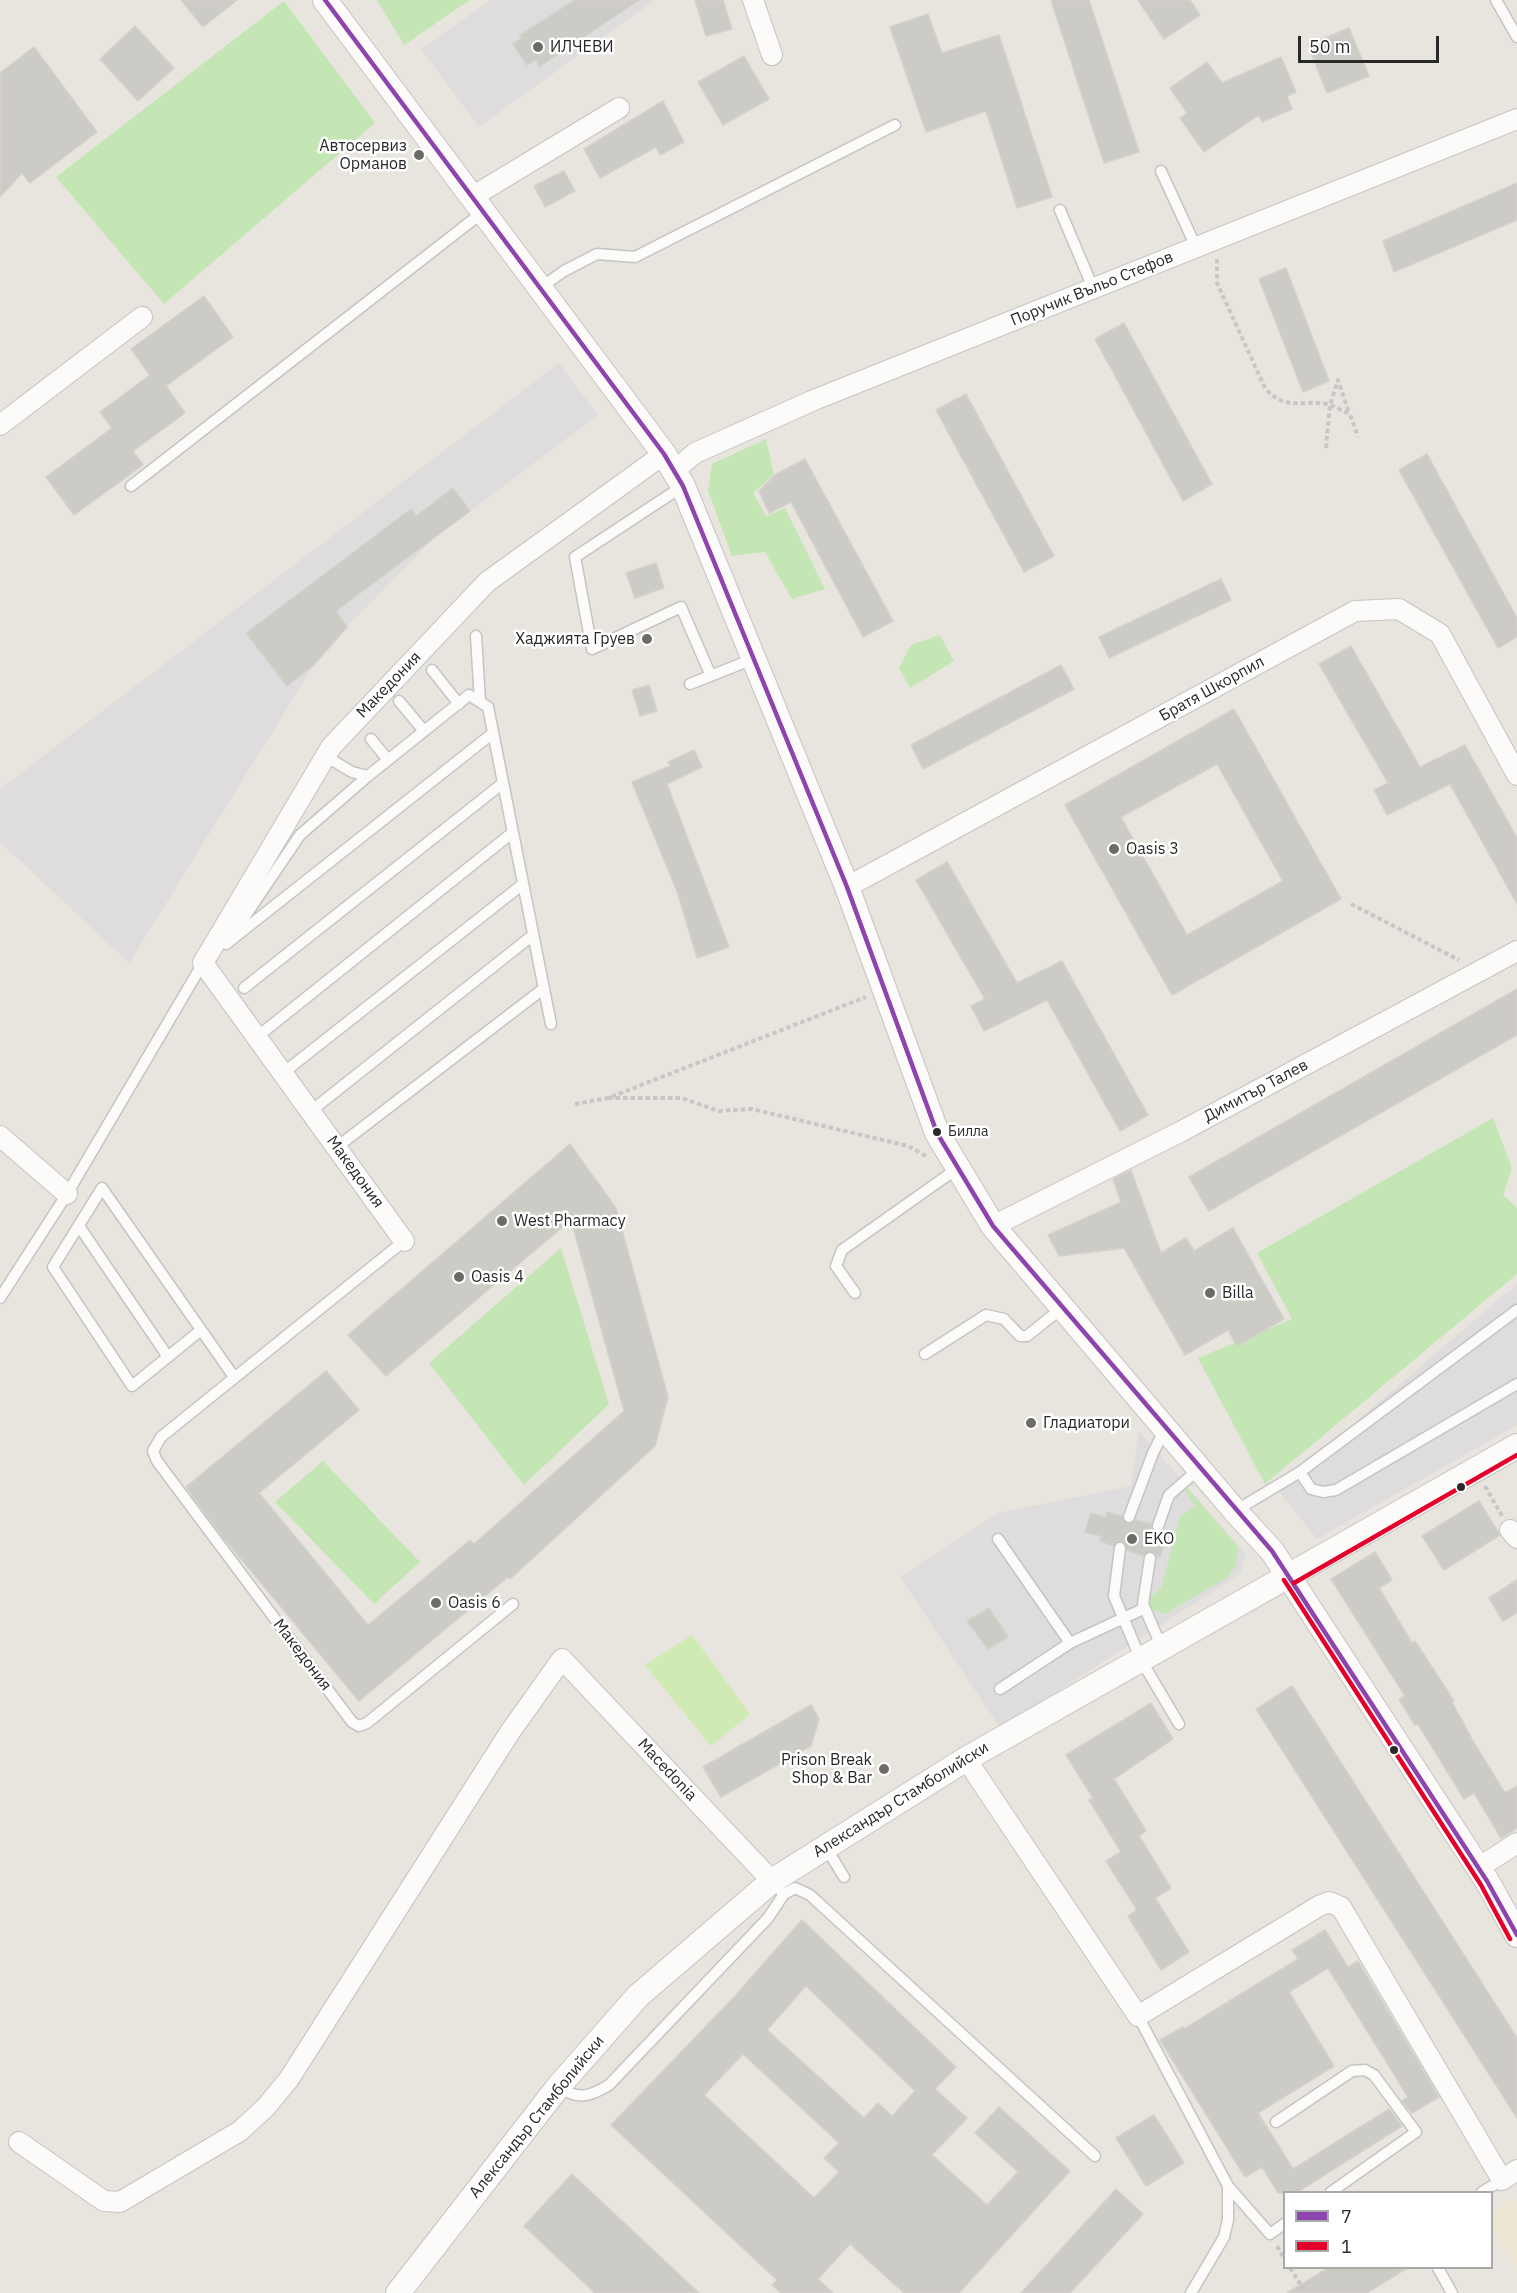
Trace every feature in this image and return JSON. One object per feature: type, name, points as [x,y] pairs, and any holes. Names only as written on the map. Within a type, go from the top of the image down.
[{"type":"street","points":[[325,0],[674,470],[847,887],[937,1133],[993,1226],[1235,1511],[1272,1551],[1478,1868],[1517,1935]]},
{"type":"street","points":[[753,0],[772,56]]},
{"type":"street","points":[[477,205],[619,108]]},
{"type":"street","name":"Поручик Въльо Стефов","points":[[674,470],[695,453],[814,400],[1517,119]]},
{"type":"street","points":[[0,426],[142,317]]},
{"type":"street","name":"Македония","points":[[404,1240],[203,963],[331,747],[487,582],[674,470]]},
{"type":"street","name":"Братя Шкорпил","points":[[847,887],[1355,611],[1399,609],[1440,634],[1517,775]]},
{"type":"street","name":"Димитър Талев","points":[[993,1226],[1182,1131],[1517,951]]},
{"type":"street","points":[[0,1136],[67,1194]]},
{"type":"street","name":"Александър Стамболийски","points":[[398,2293],[558,2087],[638,1996],[778,1887],[825,1846],[966,1759],[1517,1446]]},
{"type":"street","name":"Macedonia","points":[[19,2142],[104,2200],[120,2202],[140,2193],[240,2131],[266,2107],[289,2079],[510,1732],[562,1659],[778,1887]]},
{"type":"street","points":[[966,1759],[1138,2016],[1319,1906],[1329,1902],[1341,1907],[1509,2175]]},
{"type":"street","points":[[1478,1868],[1517,1843]]},
{"type":"lane","points":[[1496,0],[1517,37]]},
{"type":"lane","points":[[540,288],[564,271],[597,254],[635,257],[895,125]]},
{"type":"lane","points":[[1161,171],[1196,247]]},
{"type":"lane","points":[[131,486],[477,205]]},
{"type":"lane","points":[[1059,210],[1093,288]]},
{"type":"lane","points":[[674,470],[575,557],[592,649],[681,607],[711,676]]},
{"type":"lane","points":[[476,636],[480,702]]},
{"type":"lane","points":[[690,684],[753,659]]},
{"type":"lane","points":[[432,670],[459,704]]},
{"type":"lane","points":[[493,733],[226,944],[300,835],[368,776],[469,695],[488,707],[551,1024]]},
{"type":"lane","points":[[399,701],[424,731]]},
{"type":"lane","points":[[371,739],[388,760]]},
{"type":"lane","points":[[325,756],[352,772],[368,776]]},
{"type":"lane","points":[[244,988],[502,783]]},
{"type":"lane","points":[[257,1037],[512,833]]},
{"type":"lane","points":[[283,1073],[523,884]]},
{"type":"lane","points":[[311,1111],[533,935]]},
{"type":"lane","points":[[0,1298],[67,1194],[203,963]]},
{"type":"lane","points":[[337,1147],[543,989]]},
{"type":"lane","points":[[855,1293],[837,1266],[842,1250],[958,1168]]},
{"type":"lane","points":[[201,1329],[132,1386],[53,1268],[102,1188],[201,1329],[234,1377]]},
{"type":"lane","points":[[79,1226],[168,1356]]},
{"type":"lane","name":"Македония","points":[[404,1240],[161,1437],[153,1451],[157,1461],[352,1722],[359,1726],[367,1723],[513,1604]]},
{"type":"lane","points":[[924,1354],[986,1315],[1004,1318],[1020,1336],[1028,1336],[1062,1307]]},
{"type":"lane","points":[[1235,1511],[1300,1472],[1517,1310]]},
{"type":"lane","points":[[1300,1472],[1311,1489],[1323,1492],[1336,1490],[1517,1384]]},
{"type":"lane","points":[[1129,1517],[1153,1453],[1165,1429]]},
{"type":"lane","points":[[1158,1526],[1169,1495],[1199,1469]]},
{"type":"lane","points":[[998,1539],[1070,1643]]},
{"type":"lane","points":[[1120,1548],[1113,1588],[1122,1617],[1141,1660],[1179,1724]]},
{"type":"lane","points":[[1150,1558],[1143,1609],[1162,1648]]},
{"type":"lane","points":[[1000,1689],[1070,1643],[1143,1609]]},
{"type":"lane","points":[[825,1846],[844,1877]]},
{"type":"lane","points":[[558,2087],[573,2097],[589,2097],[609,2085],[768,1918],[778,1887],[795,1888],[810,1895],[1095,2156]]},
{"type":"lane","points":[[1138,2016],[1228,2186],[1270,2234],[1283,2225]]},
{"type":"lane","points":[[1276,2122],[1352,2071],[1365,2070],[1374,2075],[1416,2132],[1334,2191]]},
{"type":"lane","points":[[1485,2191],[1509,2175]]},
{"type":"lane","points":[[1191,2293],[1224,2237],[1228,2220],[1228,2186]]},
{"type":"lane","points":[[1439,2269],[1452,2293]]},
{"type":"path","points":[[1217,255],[1217,283],[1265,388],[1274,399],[1294,405],[1330,405],[1350,414]]},
{"type":"path","points":[[1326,448],[1330,405],[1338,380],[1358,437]]},
{"type":"path","points":[[1351,904],[1479,971]]},
{"type":"path","points":[[608,1098],[884,990]]},
{"type":"path","points":[[575,1104],[608,1098],[682,1098],[719,1111],[752,1109],[860,1133],[908,1146],[927,1156],[933,1155]]},
{"type":"path","points":[[1476,1470],[1514,1534]]},
{"type":"path","points":[[1291,2269],[1306,2293]]},
{"type":"shaded area","points":[[491,0],[655,0],[479,127],[421,49]]},
{"type":"shaded area","points":[[559,363],[598,415],[433,539],[347,627],[314,665],[129,963],[0,842],[0,789]]},
{"type":"shaded area","points":[[1517,1284],[1517,1425],[1317,1539],[1277,1489]]},
{"type":"shaded area","points":[[1139,1431],[1246,1554],[1240,1574],[1000,1728],[900,1577],[998,1513],[1131,1486]]},
{"type":"shaded area","points":[[1517,2197],[1517,2269],[1493,2231],[1493,2210]]},
{"type":"green space","points":[[377,0],[470,0],[404,45]]},
{"type":"green space","points":[[284,1],[375,123],[164,304],[56,177]]},
{"type":"green space","points":[[766,439],[774,475],[753,493],[766,516],[785,508],[825,589],[792,599],[765,552],[732,556],[708,491],[712,464]]},
{"type":"green space","points":[[940,635],[954,661],[910,688],[899,668],[911,645]]},
{"type":"green space","points":[[1493,1118],[1512,1168],[1503,1195],[1517,1208],[1517,1274],[1265,1484],[1198,1358],[1292,1319],[1257,1253]]},
{"type":"green space","points":[[561,1248],[609,1404],[524,1485],[429,1363]]},
{"type":"green space","points":[[323,1461],[420,1562],[374,1604],[275,1502]]},
{"type":"green space","points":[[1180,1485],[1185,1485],[1238,1547],[1236,1564],[1228,1577],[1165,1614],[1148,1608],[1147,1598],[1161,1589],[1180,1516],[1196,1506]]},
{"type":"green space","points":[[692,1635],[750,1714],[711,1746],[645,1665]]},
{"type":"building","points":[[181,0],[237,0],[203,27]]},
{"type":"building","points":[[575,0],[639,0],[539,67],[536,60],[527,65],[513,44],[522,38],[520,35]]},
{"type":"building","points":[[695,0],[723,0],[732,29],[706,36]]},
{"type":"building","points":[[1051,0],[1089,0],[1139,152],[1104,163]]},
{"type":"building","points":[[1138,0],[1190,0],[1200,15],[1164,39]]},
{"type":"building","points":[[928,14],[942,53],[999,35],[1052,197],[1017,208],[986,111],[926,132],[890,27]]},
{"type":"building","points":[[135,26],[174,68],[138,101],[100,59]]},
{"type":"building","points":[[1349,28],[1369,76],[1327,93],[1308,45]]},
{"type":"building","points":[[34,47],[97,132],[30,183],[22,173],[0,197],[0,73]]},
{"type":"building","points":[[744,56],[769,99],[723,125],[698,82]]},
{"type":"building","points":[[1281,57],[1296,92],[1287,96],[1292,109],[1262,122],[1259,115],[1204,152],[1180,118],[1187,113],[1170,88],[1207,62],[1222,83]]},
{"type":"building","points":[[663,101],[684,142],[660,155],[656,147],[600,178],[584,149]]},
{"type":"building","points":[[564,171],[575,191],[545,207],[534,186]]},
{"type":"building","points":[[1517,183],[1517,220],[1394,272],[1383,241]]},
{"type":"building","points":[[1286,268],[1329,381],[1303,392],[1259,279]]},
{"type":"building","points":[[204,296],[233,337],[166,386],[185,413],[133,451],[143,465],[74,515],[46,477],[112,428],[100,412],[150,375],[131,349]]},
{"type":"building","points":[[1124,323],[1212,484],[1183,501],[1095,339]]},
{"type":"building","points":[[966,394],[1054,556],[1024,572],[936,410]]},
{"type":"building","points":[[1427,454],[1517,618],[1517,637],[1498,648],[1399,470]]},
{"type":"building","points":[[805,459],[893,621],[863,637],[791,502],[769,513],[759,491],[775,475]]},
{"type":"building","points":[[453,488],[470,511],[336,611],[347,627],[314,665],[287,686],[246,633],[411,509],[416,516]]},
{"type":"building","points":[[656,563],[664,588],[635,598],[626,573]]},
{"type":"building","points":[[1221,579],[1231,600],[1109,658],[1099,637]]},
{"type":"building","points":[[1351,646],[1420,767],[1465,745],[1517,838],[1517,904],[1450,784],[1387,815],[1374,790],[1388,783],[1319,664]]},
{"type":"building","points":[[1061,665],[1074,689],[923,769],[911,745]]},
{"type":"building","points":[[649,685],[657,711],[640,716],[632,690]]},
{"type":"building","name":"Oasis 3","points":[[1234,709],[1341,899],[1172,995],[1065,805]],"holes":[[[1217,764],[1283,881],[1187,935],[1121,817]]]},
{"type":"building","points":[[694,750],[702,767],[667,784],[729,947],[697,958],[678,894],[632,782],[670,766],[668,762]]},
{"type":"building","points":[[947,862],[1017,983],[1062,961],[1148,1115],[1120,1131],[1047,1000],[984,1031],[971,1006],[985,999],[916,880]]},
{"type":"building","points":[[1517,989],[1517,1035],[1209,1211],[1189,1177]]},
{"type":"building","points":[[570,1144],[616,1208],[668,1397],[655,1446],[510,1579],[508,1577],[359,1701],[222,1536],[186,1487],[326,1371],[359,1410],[259,1493],[368,1625],[470,1540],[474,1544],[624,1411],[571,1220],[386,1376],[348,1335]]},
{"type":"building","name":"Billa","points":[[1131,1170],[1161,1253],[1186,1238],[1194,1251],[1233,1228],[1284,1319],[1237,1346],[1228,1330],[1185,1355],[1124,1248],[1059,1256],[1048,1235],[1121,1202],[1113,1179]]},
{"type":"building","points":[[1479,1501],[1500,1535],[1444,1570],[1422,1536]]},
{"type":"building","points":[[1107,1512],[1122,1516],[1127,1524],[1136,1520],[1151,1524],[1152,1530],[1156,1533],[1169,1530],[1160,1557],[1152,1551],[1143,1556],[1127,1550],[1124,1542],[1118,1541],[1113,1546],[1100,1541],[1101,1536],[1085,1532],[1091,1513],[1106,1517]]},
{"type":"building","points":[[1375,1552],[1392,1580],[1379,1588],[1412,1643],[1415,1641],[1454,1701],[1452,1702],[1473,1741],[1505,1793],[1517,1786],[1517,1828],[1501,1838],[1474,1793],[1464,1799],[1418,1724],[1415,1725],[1399,1699],[1405,1696],[1331,1579]]},
{"type":"building","points":[[1517,1580],[1517,1613],[1503,1621],[1489,1598]]},
{"type":"building","points":[[989,1608],[1008,1637],[988,1649],[967,1621]]},
{"type":"building","points":[[1292,1686],[1517,2038],[1517,2118],[1256,1709]]},
{"type":"building","points":[[1151,1703],[1173,1739],[1114,1779],[1146,1831],[1139,1836],[1171,1888],[1155,1898],[1189,1952],[1161,1970],[1128,1916],[1137,1910],[1106,1861],[1121,1852],[1089,1800],[1093,1798],[1066,1755]]},
{"type":"building","points":[[811,1705],[819,1719],[811,1746],[721,1797],[703,1767]]},
{"type":"building","points":[[802,1920],[956,2067],[935,2089],[967,2118],[932,2155],[987,2205],[1018,2172],[975,2133],[999,2107],[1070,2171],[959,2293],[904,2293],[850,2244],[818,2279],[833,2293],[781,2293],[772,2285],[777,2280],[611,2125],[735,1996]],"holes":[[[806,1986],[915,2091],[892,2116],[878,2103],[864,2118],[767,2030]],[[743,2054],[839,2143],[824,2158],[839,2172],[814,2198],[704,2095]]]},
{"type":"building","points":[[1325,1930],[1348,1967],[1358,1961],[1439,2097],[1412,2113],[1402,2101],[1408,2097],[1328,1968],[1289,1992],[1334,2066],[1258,2113],[1293,2169],[1389,2109],[1402,2126],[1299,2191],[1278,2193],[1262,2167],[1245,2177],[1160,2040],[1183,2027],[1184,2029],[1298,1959],[1292,1950]]},
{"type":"building","points":[[1154,2115],[1184,2163],[1146,2186],[1116,2138]]},
{"type":"building","points":[[572,2174],[699,2293],[595,2293],[524,2226]]},
{"type":"building","points":[[1116,2189],[1143,2214],[1070,2293],[1021,2293]]},
{"type":"building","points":[[1326,2269],[1405,2269],[1367,2293],[1287,2293]]},
{"type":"transit line","name":"7","points":[[325,0],[664,454],[683,486],[847,887],[937,1133],[993,1226],[1272,1551],[1487,1881],[1517,1935]]},
{"type":"transit line","name":"1","points":[[1294,1583],[1517,1455]]},
{"type":"transit line","name":"1","points":[[1284,1580],[1481,1885],[1510,1939]]},
{"type":"place","name":"ИЛЧЕВИ","points":[[538,47]]},
{"type":"place","name":"Автосервиз Орманов","points":[[419,155]]},
{"type":"place","name":"Хаджията Груев","points":[[647,639]]},
{"type":"place","name":"Oasis 3","points":[[1114,849]]},
{"type":"place","name":"Билла","points":[[937,1132]]},
{"type":"place","name":"West Pharmacy","points":[[502,1221]]},
{"type":"place","name":"Oasis 4","points":[[459,1277]]},
{"type":"place","name":"Billa","points":[[1210,1293]]},
{"type":"place","name":"Гладиатори","points":[[1031,1423]]},
{"type":"place","name":"EKO","points":[[1132,1539]]},
{"type":"place","name":"Oasis 6","points":[[436,1603]]},
{"type":"place","name":"Prison Break Shop & Bar","points":[[884,1769]]}]
